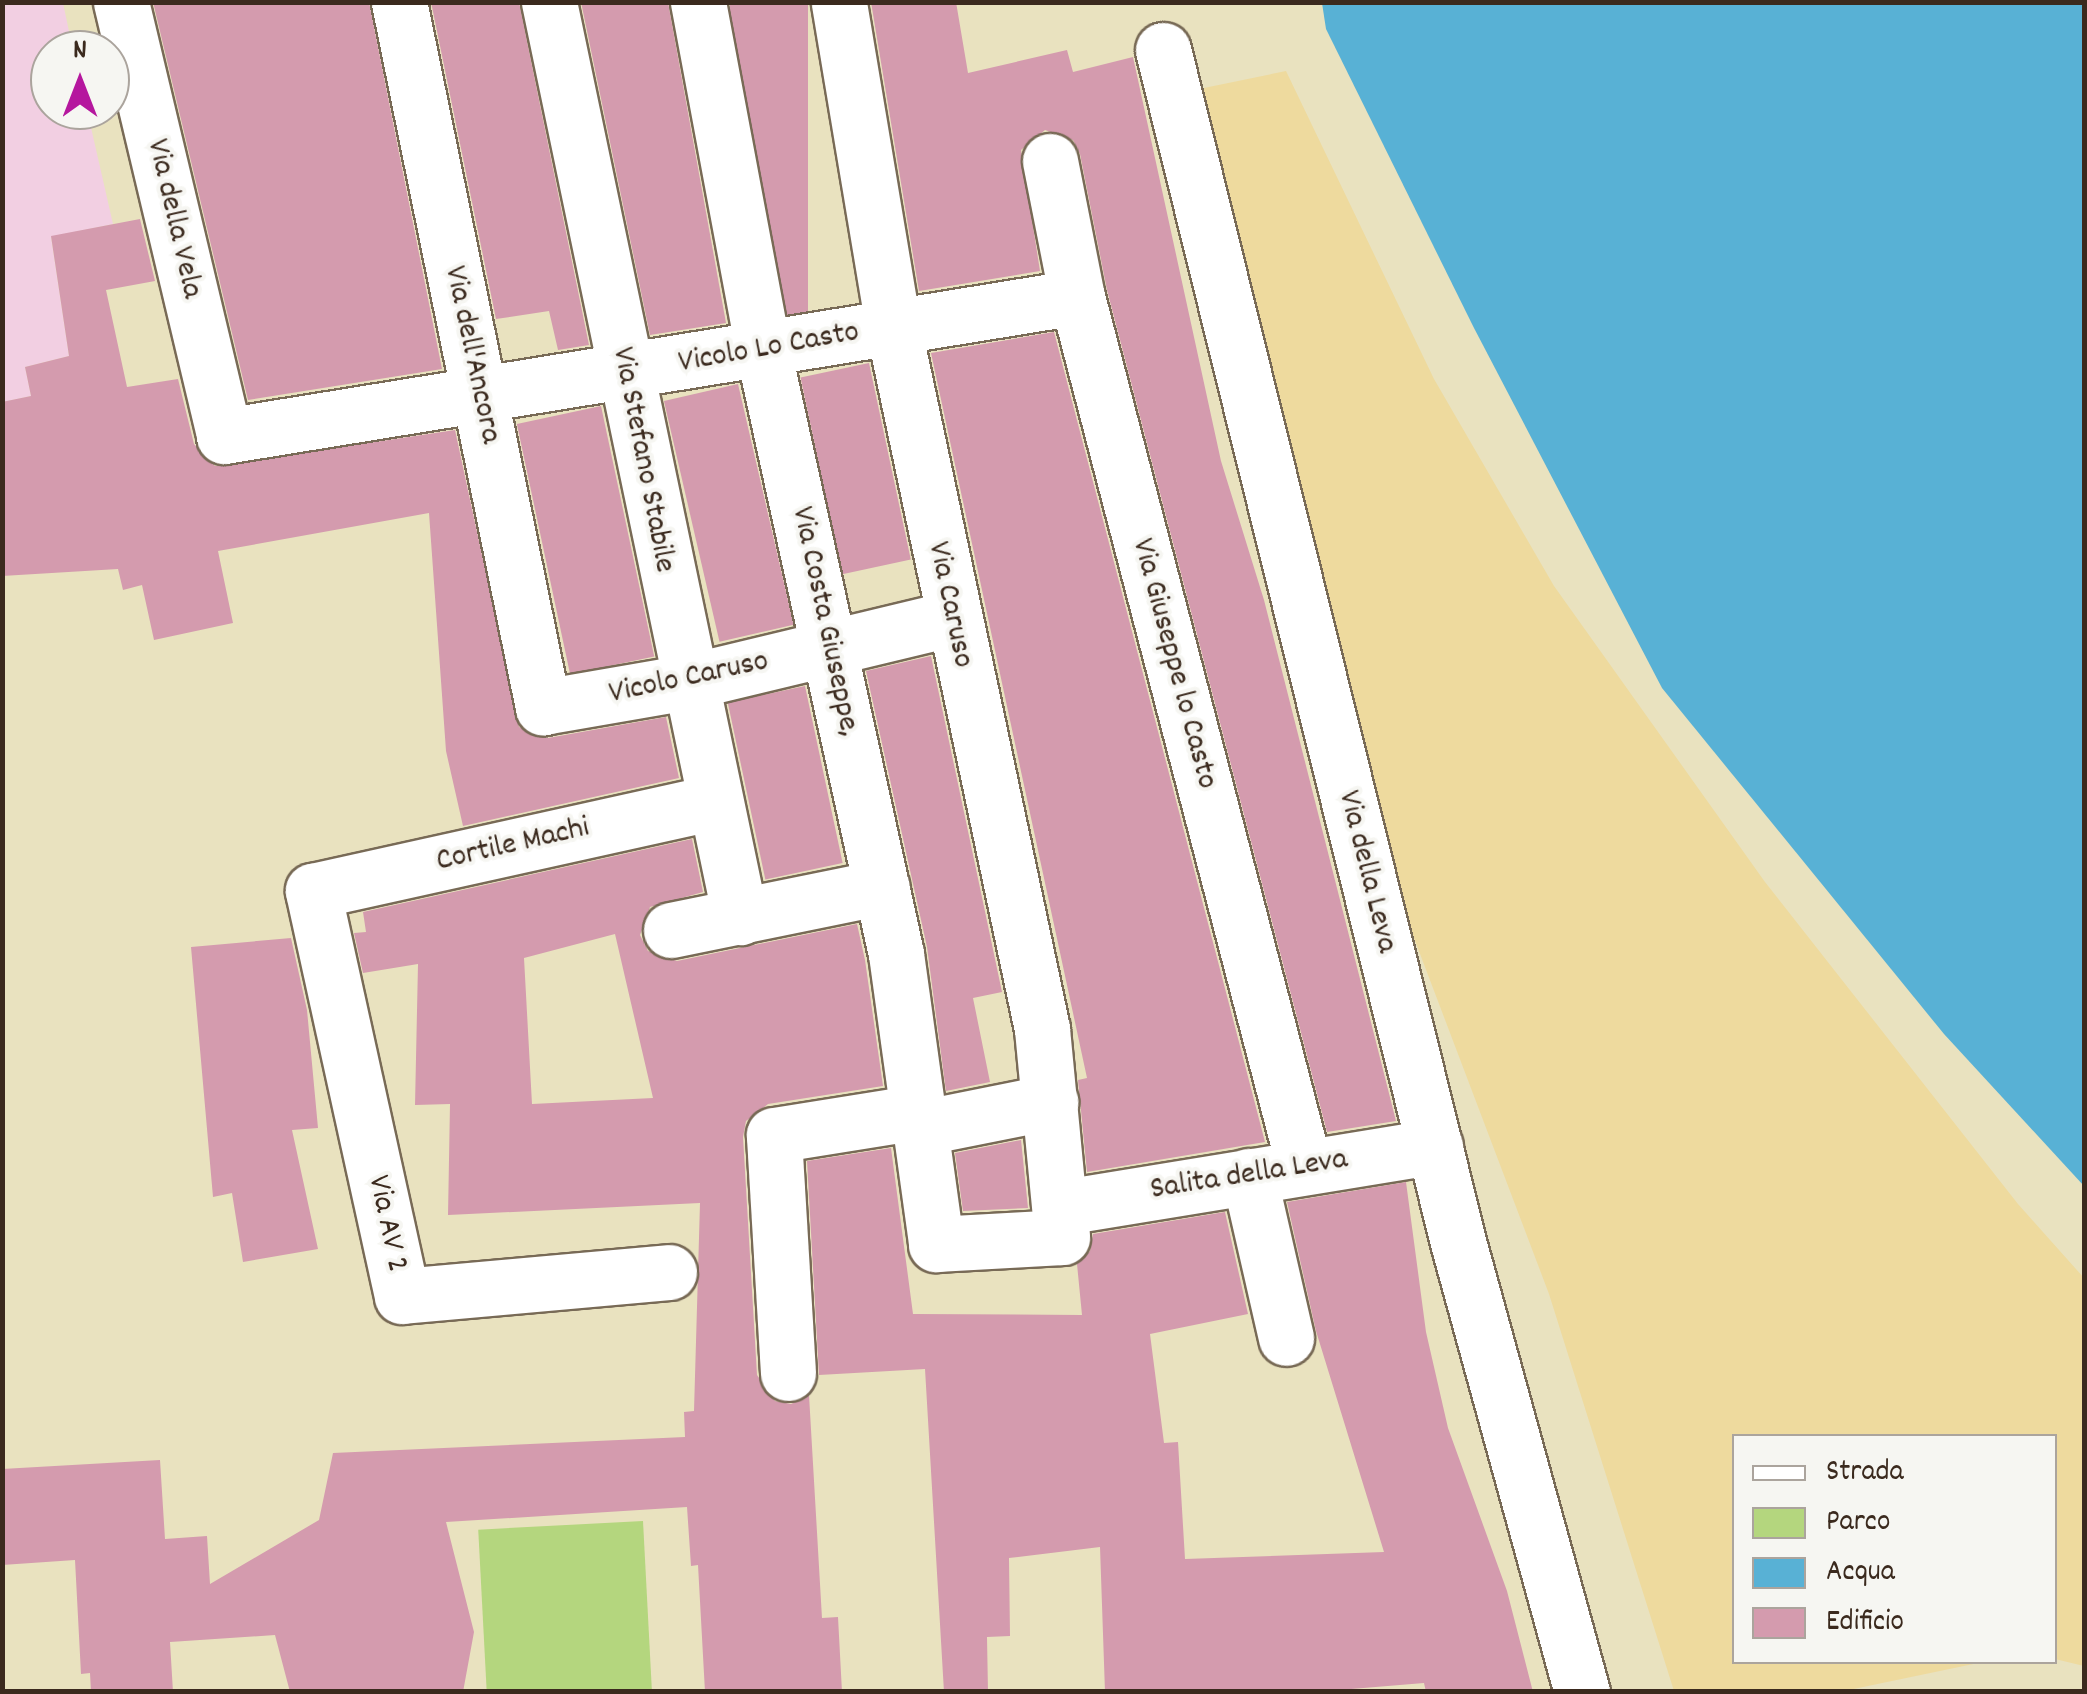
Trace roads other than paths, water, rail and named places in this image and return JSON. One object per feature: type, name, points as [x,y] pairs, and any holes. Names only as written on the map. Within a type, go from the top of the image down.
[{"type":"street","name":"Via della Vela","points":[[121,2],[224,436]]},
{"type":"street","name":"Via dell'Ancora","points":[[398,2],[544,707]]},
{"type":"street","name":"Via Stefano Stabile","points":[[549,2],[687,682],[740,917]]},
{"type":"street","name":"Via Costa Giuseppe,","points":[[698,2],[762,350],[882,887],[936,1244],[1062,1238],[1064,1206]]},
{"type":"street","name":"Via Caruso","points":[[839,2],[893,326],[950,619],[1042,1030],[1064,1206]]},
{"type":"street","name":"Via della Leva","points":[[1163,50],[1434,1146],[1582,1692]]},
{"type":"street","name":"Via Giuseppe lo Casto","points":[[1050,160],[1077,298],[1304,1166]]},
{"type":"street","name":"Vicolo Lo Casto","points":[[224,436],[1077,298]]},
{"type":"street","name":"Vicolo Caruso","points":[[544,707],[687,682],[950,619]]},
{"type":"street","name":"Cortile Machi","points":[[312,891],[714,802]]},
{"type":"street","points":[[672,930],[882,887]]},
{"type":"street","name":"Via AV 2","points":[[312,891],[402,1296],[669,1272]]},
{"type":"street","points":[[788,1374],[774,1135],[1050,1102]]},
{"type":"street","name":"Salita della Leva","points":[[1064,1206],[1434,1146]]},
{"type":"street","points":[[1250,1176],[1286,1338]]},
{"type":"water","points":[[1322,3],[2084,3],[2084,1186],[1944,1034],[1662,688],[1474,328],[1326,29]]}]
